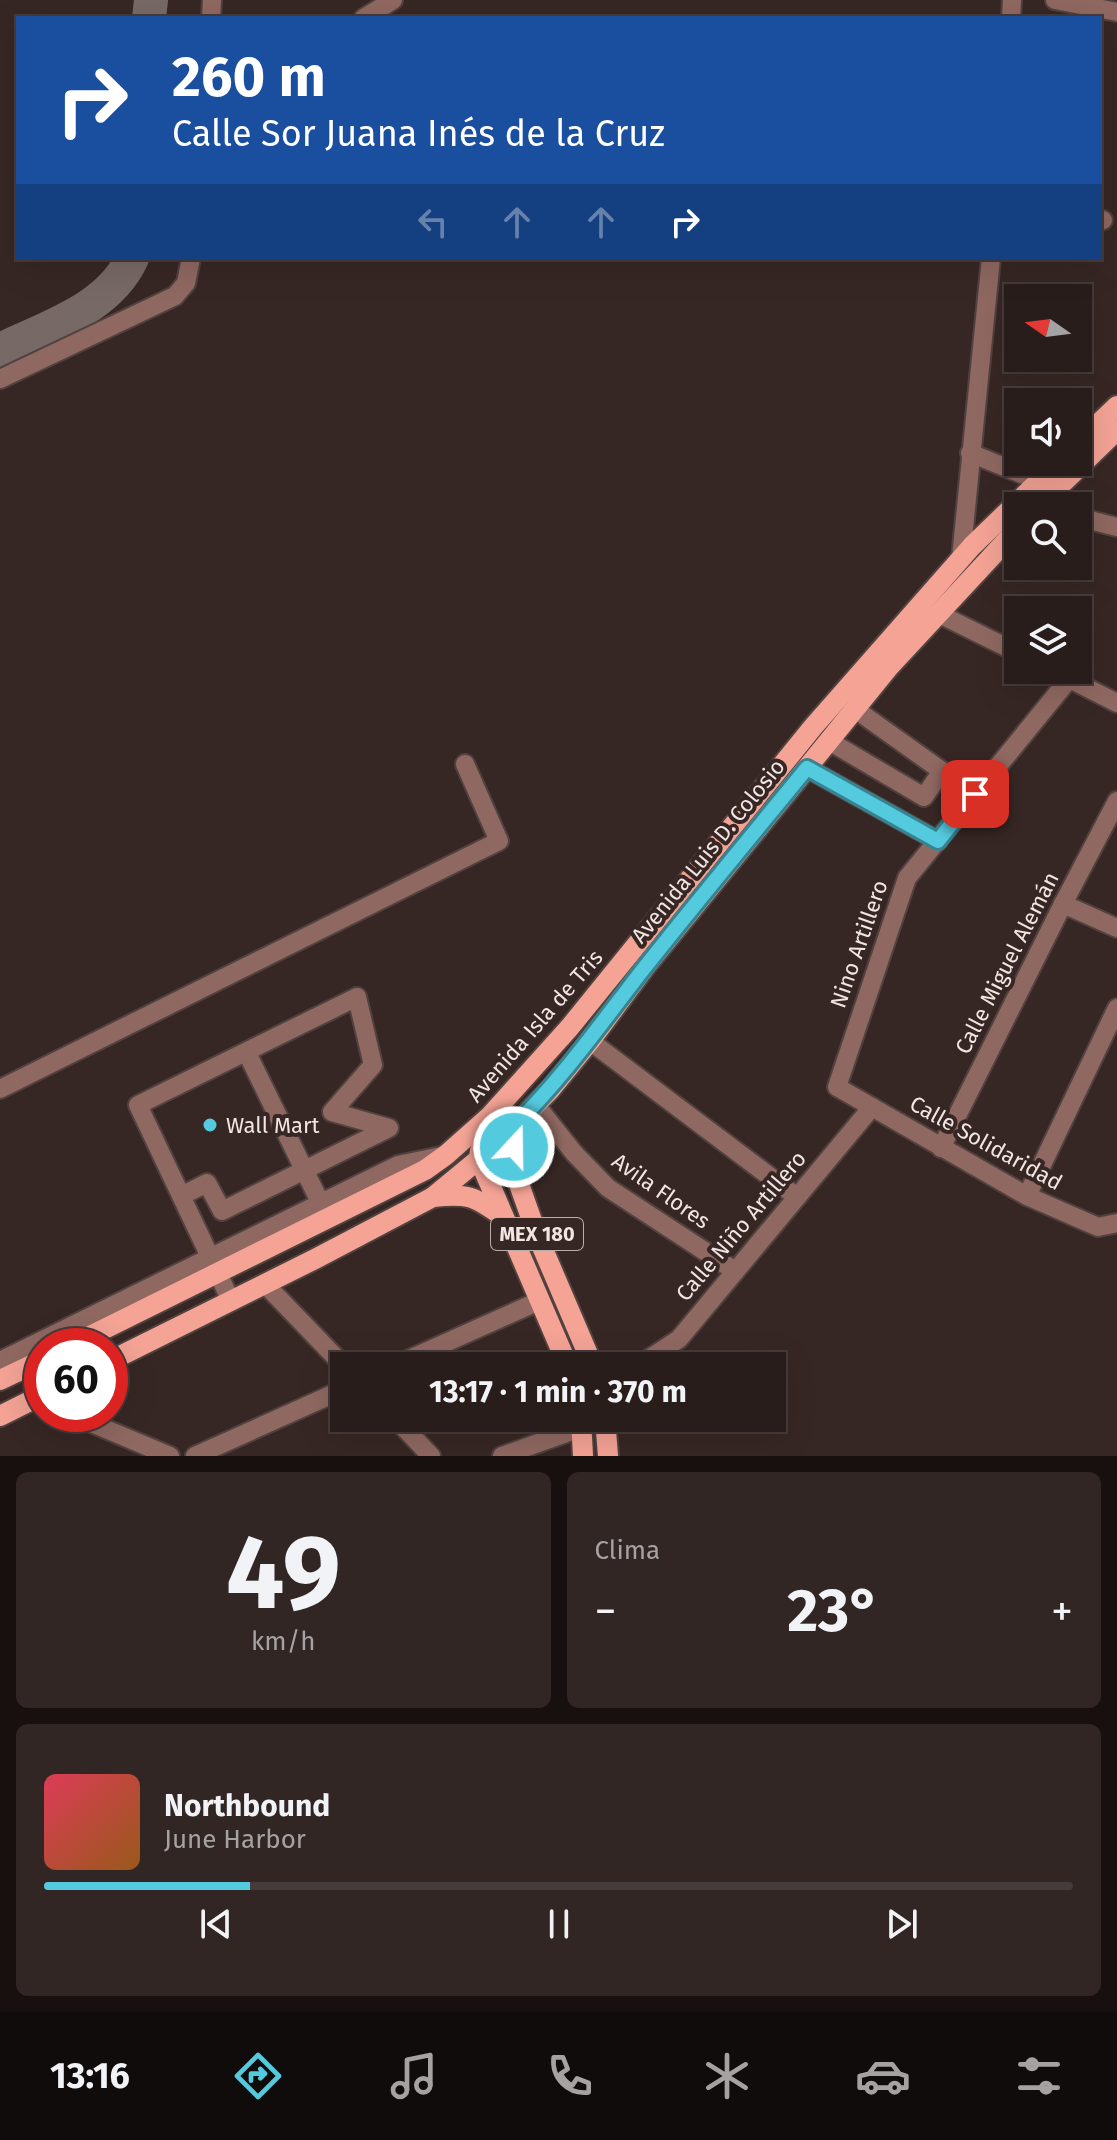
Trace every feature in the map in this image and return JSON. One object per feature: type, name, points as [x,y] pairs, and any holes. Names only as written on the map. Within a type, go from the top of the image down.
[{"type":"main road","points":[[1092,430],[1117,406]]},
{"type":"main road","points":[[1052,492],[1117,430]]},
{"type":"main road","name":"Avenida Isla de Tris","points":[[102,1328],[214,1266],[425,1170],[490,1116],[570,1027],[813,727],[930,609],[961,558],[1004,528]]},
{"type":"main road","name":"Avenida Luis D. Colosio","points":[[513,1127],[536,1105],[590,1041],[645,967],[855,709],[930,609],[1004,541]]},
{"type":"main road","points":[[479,1159],[490,1116]]},
{"type":"main road","points":[[128,1352],[433,1197],[513,1127]]},
{"type":"main road","name":"MEX 180","points":[[513,1127],[519,1184],[537,1235],[587,1352]]},
{"type":"main road","name":"MEX 180","points":[[479,1159],[562,1352]]},
{"type":"main road","points":[[433,1197],[461,1194],[482,1201],[502,1216]]},
{"type":"main road","points":[[0,1380],[24,1369]]},
{"type":"main road","points":[[0,1416],[24,1406]]},
{"type":"main road","points":[[582,1432],[583,1456]]},
{"type":"main road","points":[[606,1432],[608,1456]]},
{"type":"street","points":[[367,16],[393,0]]},
{"type":"street","points":[[1055,0],[1117,12]]},
{"type":"street","points":[[0,379],[175,296],[186,283],[191,260]]},
{"type":"street","points":[[961,558],[991,260]]},
{"type":"street","points":[[970,453],[1038,492]]},
{"type":"street","points":[[1092,521],[1117,527]]},
{"type":"street","points":[[930,609],[1004,646]]},
{"type":"street","name":"Nino Artillero","points":[[837,1087],[907,878],[938,841],[1053,684]]},
{"type":"street","points":[[1080,684],[1117,703]]},
{"type":"street","points":[[829,741],[924,797],[942,771],[855,709]]},
{"type":"street","points":[[0,1089],[499,841],[465,764]]},
{"type":"street","points":[[807,768],[938,841]]},
{"type":"street","name":"Calle Miguel Alemán","points":[[941,1148],[1117,801]]},
{"type":"street","points":[[1063,904],[1117,928]]},
{"type":"street","points":[[181,1196],[207,1183],[222,1211],[389,1128],[332,1112],[373,1065],[357,997],[138,1105],[214,1266],[231,1301]]},
{"type":"street","points":[[1027,1196],[1117,1008]]},
{"type":"street","points":[[590,1041],[797,1197]]},
{"type":"street","points":[[247,1053],[320,1202]]},
{"type":"street","name":"Calle Solidaridad","points":[[837,1087],[1027,1196],[1098,1227],[1117,1223]]},
{"type":"street","name":"Avila Flores","points":[[536,1105],[574,1153],[608,1188],[735,1271]]},
{"type":"street","name":"Calle Niño Artillero","points":[[659,1352],[679,1339],[872,1107]]},
{"type":"street","points":[[0,1361],[214,1266],[320,1202],[398,1165],[446,1155]]},
{"type":"street","points":[[265,1284],[331,1352]]},
{"type":"street","points":[[425,1352],[539,1301]]},
{"type":"street","points":[[195,1456],[330,1395]]},
{"type":"street","points":[[113,1432],[170,1456]]},
{"type":"street","points":[[408,1432],[431,1456]]},
{"type":"street","points":[[502,1456],[558,1432]]},
{"type":"taxiway","points":[[149,16],[151,0]]},
{"type":"taxiway","points":[[0,350],[93,303],[122,276],[131,260]]},
{"type":"place","name":"Wall Mart","points":[[210,1125]]},
{"type":"route","points":[[514,1147],[513,1127],[550,1090],[645,967],[807,768],[938,841],[975,794]]}]
